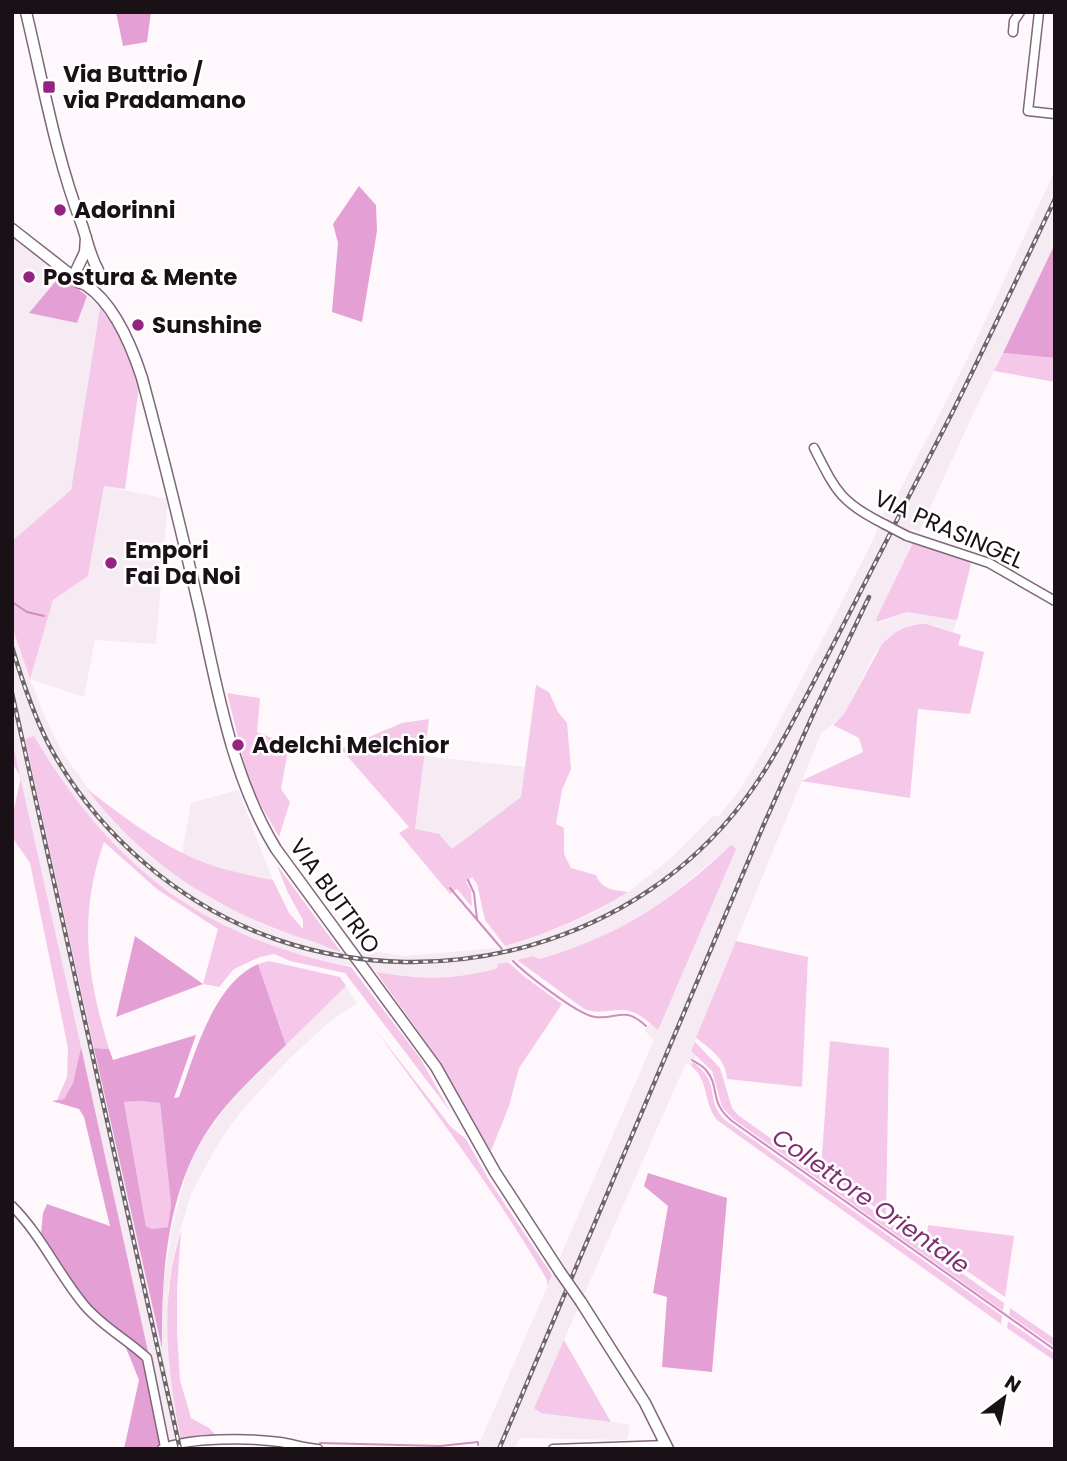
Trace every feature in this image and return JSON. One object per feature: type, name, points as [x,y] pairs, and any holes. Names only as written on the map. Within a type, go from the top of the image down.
[{"type":"street","name":"VIA BUTTRIO","points":[[26,12],[68,186],[93,263],[98,270],[101,288],[142,378],[224,718],[242,780],[267,835],[436,1067],[495,1172],[634,1386],[667,1447]]},
{"type":"street","points":[[1013,32],[1014,21],[1020,12]]},
{"type":"street","points":[[1040,12],[1028,111],[1055,114]]},
{"type":"street","name":"VIA BUTTRIO","points":[[12,229],[97,294],[110,310]]},
{"type":"street","points":[[76,279],[75,270],[85,252],[86,237]]},
{"type":"street","points":[[50,259],[64,265],[87,261],[93,263]]},
{"type":"street","points":[[86,285],[94,283],[99,275]]},
{"type":"street","name":"VIA PRASINGEL","points":[[814,448],[839,494],[863,513],[907,536],[989,563],[1055,601]]},
{"type":"street","points":[[12,1206],[31,1224],[85,1306],[101,1322],[148,1358],[162,1424],[163,1448],[179,1443],[225,1441],[280,1442],[318,1449]]},
{"type":"street","points":[[553,1449],[667,1447]]},
{"type":"shaded area","points":[[116,12],[151,12],[147,42],[123,46]]},
{"type":"shaded area","points":[[1055,170],[1055,245],[919,532],[912,529],[906,540],[913,543],[876,619],[879,623],[907,612],[934,615],[957,620],[953,632],[919,624],[909,625],[888,637],[875,653],[844,714],[821,734],[691,1051],[696,1055],[691,1066],[686,1063],[534,1408],[630,1425],[627,1440],[520,1438],[515,1449],[477,1449],[654,1040],[645,1031],[650,1023],[658,1029],[731,845],[661,904],[634,921],[588,943],[539,959],[533,956],[498,964],[498,968],[465,976],[430,980],[413,978],[332,963],[271,946],[237,932],[189,906],[120,851],[73,798],[34,737],[25,739],[161,1343],[163,1288],[172,1228],[188,1166],[198,1145],[230,1101],[346,986],[357,1003],[328,1023],[287,1061],[246,1106],[215,1149],[191,1194],[175,1248],[168,1289],[169,1365],[183,1449],[170,1449],[12,740],[12,626],[30,678],[53,600],[88,576],[104,486],[168,499],[156,644],[95,640],[84,697],[30,679],[63,753],[108,816],[152,859],[214,901],[269,927],[331,946],[335,950],[363,956],[359,949],[405,956],[506,949],[505,946],[593,913],[628,892],[672,857],[712,817],[720,815],[741,788],[768,743],[832,621],[878,526],[884,528],[889,518],[882,515],[897,495],[930,433]]},
{"type":"shaded area","points":[[359,186],[376,205],[377,231],[362,322],[332,312],[338,243],[333,224]]},
{"type":"shaded area","points":[[12,235],[61,275],[30,313],[77,323],[87,296],[100,308],[71,490],[12,541]]},
{"type":"shaded area","points":[[1054,246],[1055,358],[1003,353]]},
{"type":"shaded area","points":[[61,275],[87,296],[77,323],[29,313]]},
{"type":"shaded area","points":[[100,308],[119,333],[140,380],[125,489],[104,486],[88,576],[53,600],[30,679],[12,626],[12,541],[71,490]]},
{"type":"shaded area","points":[[1003,353],[1055,358],[1055,382],[994,371]]},
{"type":"shaded area","points":[[913,543],[965,559],[971,564],[957,620],[907,612],[877,622],[876,619]]},
{"type":"shaded area","points":[[927,624],[961,635],[958,645],[984,652],[970,714],[918,709],[910,798],[801,781],[863,752],[859,738],[833,725],[844,714],[882,644],[902,629]]},
{"type":"shaded area","points":[[536,685],[549,692],[558,712],[567,723],[571,769],[562,790],[556,824],[564,828],[564,854],[571,868],[596,875],[602,884],[609,888],[628,892],[568,923],[505,946],[485,920],[477,884],[472,877],[466,882],[471,890],[472,907],[457,889],[450,894],[399,833],[409,827],[341,749],[402,723],[429,719],[415,829],[439,834],[452,849],[521,797]]},
{"type":"shaded area","points":[[227,693],[260,698],[257,732],[289,745],[281,789],[290,802],[279,837],[250,786]]},
{"type":"shaded area","points":[[34,736],[95,823],[129,858],[165,889],[205,915],[249,937],[297,954],[351,967],[420,1058],[450,1111],[345,973],[290,961],[274,954],[260,957],[234,969],[219,987],[203,984],[218,929],[158,890],[104,842],[96,869],[88,921],[95,996],[109,1049],[94,1048],[25,739]]},
{"type":"shaded area","points":[[12,740],[20,775],[12,763]]},
{"type":"shaded area","points":[[424,756],[525,767],[521,797],[452,849],[415,829]]},
{"type":"shaded area","points":[[21,779],[81,1047],[73,1083],[64,1099],[57,1100],[67,1077],[68,1048],[30,863],[12,837],[12,818]]},
{"type":"shaded area","points":[[87,789],[168,846],[216,867],[273,880],[289,913],[303,929],[303,920],[277,865],[341,952],[247,916],[187,883],[133,841]]},
{"type":"shaded area","points":[[238,790],[273,880],[238,873],[182,853],[191,803]]},
{"type":"shaded area","points":[[731,845],[736,849],[658,1030],[633,1012],[594,1012],[584,1009],[517,960],[533,956],[539,959],[568,950],[619,928],[665,900]]},
{"type":"shaded area","points":[[135,936],[203,984],[116,1017]]},
{"type":"shaded area","points":[[736,941],[808,957],[802,1087],[727,1079],[721,1061],[696,1038]]},
{"type":"shaded area","points":[[269,961],[340,977],[346,986],[286,1045],[258,964]]},
{"type":"shaded area","points":[[508,962],[562,1004],[519,1068],[509,1106],[491,1151],[440,1062],[376,972],[423,978],[451,977],[498,968],[497,964]]},
{"type":"shaded area","points":[[258,964],[286,1045],[218,1116],[196,1151],[184,1177],[169,1233],[165,1262],[162,1348],[94,1048],[109,1049],[113,1060],[196,1035],[174,1098],[179,1097],[199,1041],[217,1004],[242,974]],"holes":[[[124,1102],[160,1103],[171,1204],[168,1227],[152,1229],[146,1226]]]},
{"type":"shaded area","points":[[375,1029],[451,1127],[466,1139],[489,1180],[552,1275],[547,1286],[547,1280],[486,1184]]},
{"type":"shaded area","points":[[830,1041],[889,1048],[886,1215],[821,1169]]},
{"type":"shaded area","points":[[695,1042],[720,1068],[732,1108],[738,1115],[1004,1303],[1003,1311],[733,1119],[722,1107],[712,1071],[691,1051]]},
{"type":"shaded area","points":[[81,1047],[168,1442],[155,1449],[124,1449],[139,1380],[126,1348],[69,1281],[41,1233],[47,1204],[110,1226],[84,1117],[79,1109],[52,1101],[64,1099],[73,1083]]},
{"type":"shaded area","points":[[693,1062],[707,1077],[715,1105],[725,1120],[1002,1316],[1001,1324],[717,1120],[701,1078],[691,1066]]},
{"type":"shaded area","points":[[124,1102],[160,1103],[171,1204],[169,1227],[152,1229],[146,1226]]},
{"type":"shaded area","points":[[648,1173],[727,1198],[712,1372],[662,1367],[667,1297],[653,1293],[668,1206],[644,1186]]},
{"type":"shaded area","points":[[928,1225],[1014,1236],[1005,1297],[926,1243]]},
{"type":"shaded area","points":[[181,1231],[177,1290],[180,1380],[191,1418],[217,1436],[181,1439],[176,1413],[169,1361],[168,1309],[174,1257]]},
{"type":"shaded area","points":[[1010,1308],[1055,1339],[1055,1347],[1009,1315]]},
{"type":"shaded area","points":[[1008,1321],[1055,1354],[1055,1361],[1007,1328]]},
{"type":"shaded area","points":[[564,1340],[611,1422],[541,1413],[534,1408]]},
{"type":"waterway","name":"Collettore Orientale","points":[[12,602],[27,612],[44,616]]},
{"type":"waterway","points":[[468,880],[474,893],[477,919]]},
{"type":"waterway","name":"Collettore Orientale","points":[[450,888],[502,949]]},
{"type":"waterway","name":"Collettore Orientale","points":[[513,961],[552,993],[587,1015],[632,1016],[646,1026]]},
{"type":"waterway","name":"Collettore Orientale","points":[[692,1060],[703,1067],[710,1077],[717,1101],[732,1121],[1055,1350]]},
{"type":"waterway","points":[[320,1443],[440,1446],[478,1442],[478,1445]]},
{"type":"railway","points":[[12,647],[33,709],[49,745],[92,809],[117,838],[176,888],[243,926],[278,940],[341,956],[405,962],[469,958],[532,945],[592,922],[648,891],[699,851],[743,802],[761,776],[801,705],[946,425],[1055,199]]},
{"type":"railway","points":[[499,1449],[764,824],[869,597]]},
{"type":"railway","points":[[12,693],[180,1449]]},
{"type":"place","name":"Via Buttrio / via Pradamano","points":[[49,87]]},
{"type":"place","name":"Adorinni","points":[[60,210]]},
{"type":"place","name":"Postura & Mente","points":[[29,277]]},
{"type":"place","name":"Sunshine","points":[[138,325]]},
{"type":"place","name":"Empori Fai Da Noi","points":[[111,563]]},
{"type":"place","name":"Adelchi Melchior","points":[[238,745]]}]
